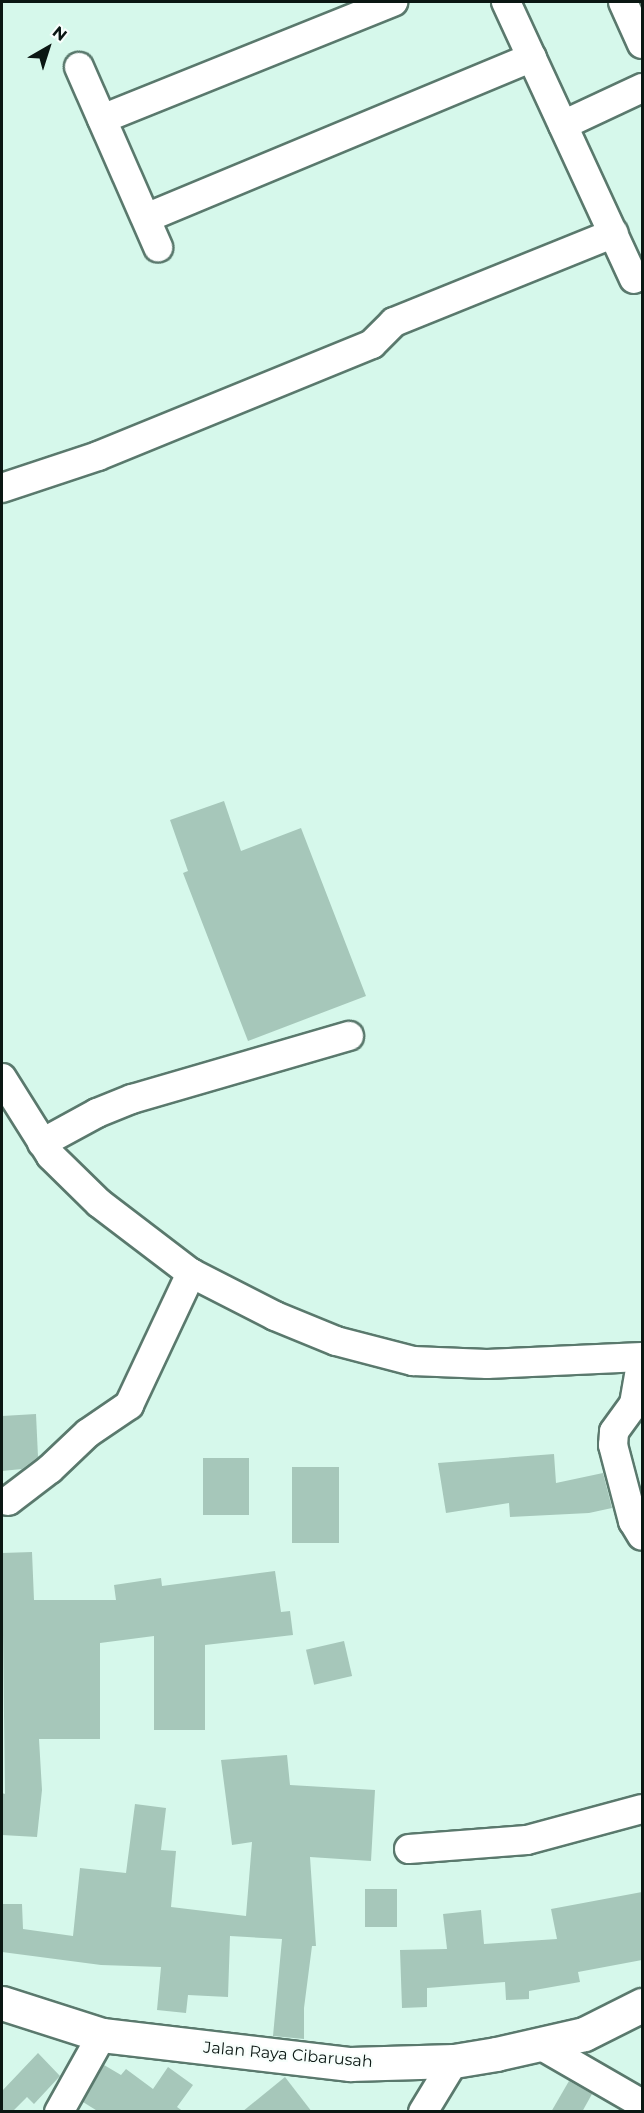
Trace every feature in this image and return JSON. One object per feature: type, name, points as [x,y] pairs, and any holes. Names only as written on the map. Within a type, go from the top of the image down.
[{"type":"main road","name":"Jalan Raya Cibarusah","points":[[2,2003],[102,2035],[350,2064],[454,2061],[540,2045],[584,2034],[642,2005]]},
{"type":"street","points":[[102,119],[393,2]]},
{"type":"street","points":[[506,2],[614,233],[634,265]]},
{"type":"street","points":[[623,2],[642,44]]},
{"type":"street","points":[[146,218],[532,57]]},
{"type":"street","points":[[79,67],[158,247]]},
{"type":"street","points":[[563,124],[642,88]]},
{"type":"street","points":[[2,488],[98,456],[372,344],[394,322],[614,233]]},
{"type":"street","points":[[42,1143],[97,1113],[132,1099],[349,1036]]},
{"type":"street","points":[[2,1078],[42,1143],[99,1203],[188,1280],[336,1341],[413,1362],[600,1361],[640,1358],[634,1404],[614,1432],[613,1445],[633,1521],[642,1536]]},
{"type":"street","points":[[8,1501],[50,1469],[88,1433],[129,1406],[188,1280]]},
{"type":"street","points":[[409,1849],[527,1840],[642,1809]]},
{"type":"street","points":[[59,2112],[102,2035]]},
{"type":"street","points":[[540,2045],[642,2104]]},
{"type":"street","points":[[423,2112],[454,2061]]},
{"type":"building","points":[[224,801],[241,851],[301,828],[366,996],[248,1041],[183,873],[188,871],[170,820]]},
{"type":"building","points":[[36,1414],[38,1457],[22,1469],[2,1471],[2,1416]]},
{"type":"building","points":[[554,1454],[556,1483],[603,1473],[612,1508],[589,1513],[510,1517],[509,1503],[446,1513],[438,1463]]},
{"type":"building","points":[[203,1458],[249,1458],[249,1515],[203,1515]]},
{"type":"building","points":[[292,1467],[339,1467],[339,1543],[292,1543]]},
{"type":"building","points":[[32,1552],[34,1600],[116,1600],[114,1585],[161,1578],[162,1586],[275,1571],[281,1612],[290,1611],[293,1635],[205,1645],[205,1730],[154,1730],[154,1636],[100,1643],[100,1739],[39,1739],[42,1790],[37,1837],[2,1835],[2,1793],[5,1794],[2,1553]]},
{"type":"building","points":[[344,1641],[352,1676],[314,1685],[306,1650]]},
{"type":"building","points":[[287,1755],[290,1785],[375,1790],[371,1861],[310,1857],[316,1946],[312,1946],[304,2008],[304,2039],[273,2036],[282,1939],[230,1936],[228,1997],[188,1995],[186,2013],[157,2010],[161,1967],[101,1965],[2,1952],[2,1904],[22,1904],[23,1929],[73,1936],[80,1868],[126,1873],[135,1804],[166,1808],[161,1850],[176,1851],[171,1907],[246,1916],[252,1842],[232,1845],[221,1760]]},
{"type":"building","points":[[365,1889],[397,1889],[397,1927],[365,1927]]},
{"type":"building","points":[[642,1892],[642,1960],[578,1972],[580,1982],[529,1991],[529,1999],[506,2000],[505,1982],[427,1988],[427,2007],[402,2008],[400,1950],[447,1949],[443,1914],[481,1910],[484,1944],[557,1939],[551,1909]]},
{"type":"building","points":[[38,2053],[60,2076],[34,2104],[27,2097],[12,2112],[2,2112],[2,2091]]},
{"type":"building","points":[[104,2065],[121,2075],[126,2069],[153,2089],[168,2067],[193,2085],[177,2107],[184,2112],[99,2112],[83,2102]]},
{"type":"building","points":[[285,2077],[312,2112],[242,2112]]},
{"type":"building","points":[[569,2081],[592,2094],[582,2112],[551,2112]]}]
